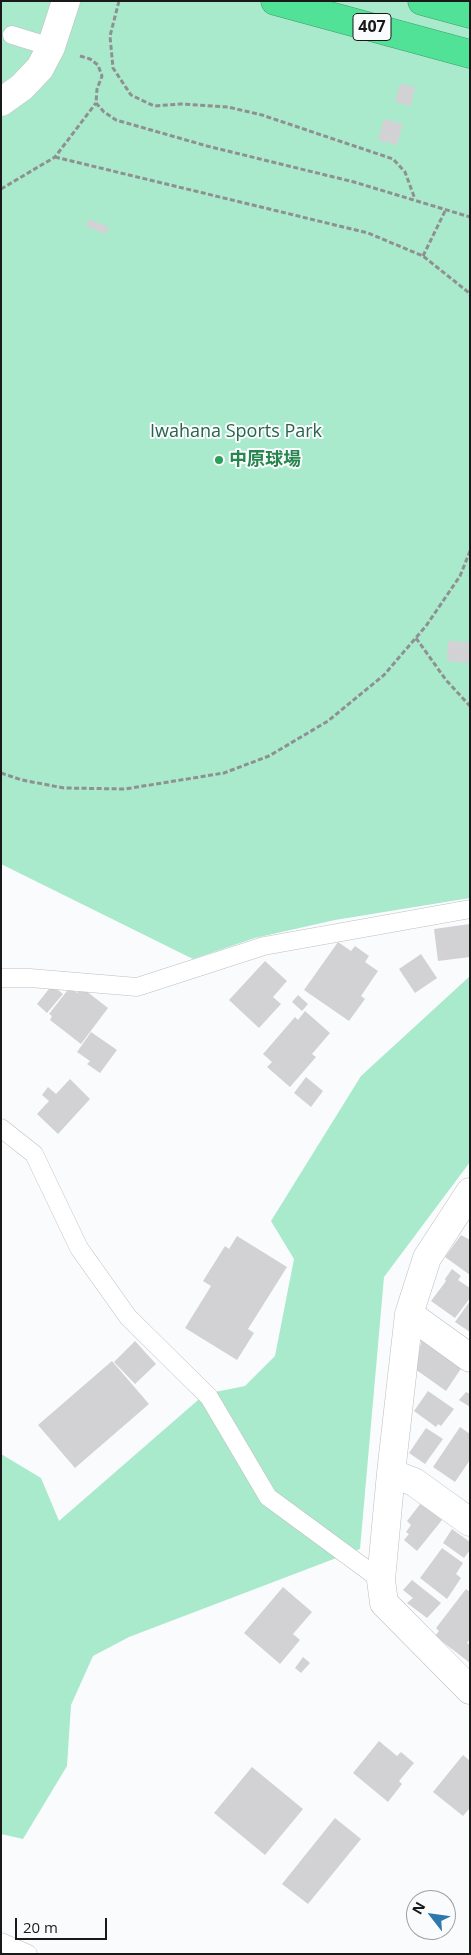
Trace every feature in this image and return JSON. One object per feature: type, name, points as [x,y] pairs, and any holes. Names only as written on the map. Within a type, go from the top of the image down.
[{"type":"highway","name":"407","points":[[275,1],[470,54]]},
{"type":"highway","points":[[422,1],[470,14]]},
{"type":"street","points":[[1,102],[22,87],[40,68],[51,47],[66,1]]},
{"type":"street","points":[[470,1192],[427,1258],[409,1314],[380,1580],[384,1603],[470,1690]]},
{"type":"street","points":[[409,1314],[470,1358]]},
{"type":"street","points":[[391,1473],[414,1482],[470,1522]]},
{"type":"lane","points":[[12,35],[51,47]]},
{"type":"lane","points":[[1,978],[30,978],[138,986],[264,946],[470,909]]},
{"type":"lane","points":[[1,1128],[34,1154],[79,1248],[128,1317],[210,1396],[268,1497],[380,1580]]},
{"type":"lane","points":[[1,1942],[28,1954]]},
{"type":"path","points":[[119,1],[110,36],[113,68],[131,95],[154,106],[181,104],[228,108],[262,115],[393,159],[405,172],[415,200]]},
{"type":"path","points":[[1,189],[55,157],[96,103],[96,89],[102,76],[98,66],[90,58],[51,47]]},
{"type":"path","points":[[96,103],[104,112],[116,120],[207,146],[354,182],[470,217]]},
{"type":"path","points":[[55,157],[368,233],[423,256],[470,295]]},
{"type":"path","points":[[423,256],[446,209]]},
{"type":"path","points":[[1,773],[22,780],[64,788],[125,790],[224,773],[269,756],[328,721],[384,675],[426,626],[460,576],[470,552]]},
{"type":"path","points":[[416,638],[446,680],[470,706]]},
{"type":"green space","name":"Iwahana Sports Park","points":[[1,1],[470,1],[470,898],[335,920],[255,938],[193,959],[1,864]]},
{"type":"green space","points":[[470,976],[470,1162],[384,1277],[360,1549],[129,1637],[93,1656],[71,1705],[67,1766],[23,1839],[1,1834],[1,1454],[41,1478],[59,1521],[205,1394],[245,1386],[275,1356],[294,1259],[271,1221],[361,1076]]},
{"type":"building","points":[[400,84],[415,87],[411,106],[395,102]]},
{"type":"building","points":[[384,119],[403,124],[397,145],[378,140]]},
{"type":"building","points":[[88,219],[109,227],[106,234],[86,226]]},
{"type":"building","points":[[448,641],[470,642],[470,663],[447,661]]},
{"type":"building","points":[[470,924],[470,957],[438,961],[434,929]]},
{"type":"building","points":[[338,942],[351,951],[355,946],[369,956],[365,962],[378,971],[361,996],[365,999],[349,1021],[304,990]]},
{"type":"building","points":[[421,954],[437,978],[415,993],[399,969]]},
{"type":"building","points":[[265,961],[287,981],[273,997],[281,1004],[259,1028],[229,1000]]},
{"type":"building","points":[[52,985],[63,994],[47,1013],[37,1004]]},
{"type":"building","points":[[70,987],[77,993],[81,987],[108,1008],[81,1044],[50,1020],[52,1016],[49,1014]]},
{"type":"building","points":[[298,995],[308,1004],[302,1011],[292,1002]]},
{"type":"building","points":[[305,1011],[330,1033],[312,1054],[316,1057],[290,1087],[267,1067],[272,1062],[263,1054],[295,1017],[298,1020]]},
{"type":"building","points":[[91,1032],[117,1050],[100,1073],[87,1064],[90,1061],[77,1052]]},
{"type":"building","points":[[306,1077],[323,1091],[311,1107],[294,1093]]},
{"type":"building","points":[[70,1079],[90,1099],[58,1134],[37,1114],[49,1101],[42,1095],[48,1087],[56,1094]]},
{"type":"building","points":[[461,1235],[470,1240],[470,1275],[445,1257]]},
{"type":"building","points":[[237,1236],[287,1267],[248,1329],[254,1333],[237,1360],[185,1328],[211,1286],[203,1281],[225,1246],[229,1249]]},
{"type":"building","points":[[452,1269],[461,1276],[458,1280],[470,1288],[470,1298],[455,1318],[431,1301],[446,1281],[445,1279]]},
{"type":"building","points":[[470,1301],[470,1332],[455,1322]]},
{"type":"building","points":[[423,1334],[466,1361],[446,1391],[415,1369]]},
{"type":"building","points":[[135,1341],[156,1364],[135,1384],[114,1362]]},
{"type":"building","points":[[112,1361],[149,1404],[75,1468],[38,1425]]},
{"type":"building","points":[[428,1391],[454,1409],[441,1426],[438,1424],[436,1427],[414,1411]]},
{"type":"building","points":[[466,1392],[470,1394],[470,1407],[459,1400]]},
{"type":"building","points":[[460,1427],[470,1434],[470,1460],[455,1482],[433,1467]]},
{"type":"building","points":[[426,1428],[443,1439],[425,1464],[409,1453]]},
{"type":"building","points":[[421,1503],[442,1520],[417,1551],[404,1540],[409,1534],[406,1532],[411,1525],[407,1521]]},
{"type":"building","points":[[452,1529],[470,1542],[470,1550],[464,1558],[443,1543]]},
{"type":"building","points":[[442,1548],[463,1563],[456,1574],[461,1578],[447,1599],[420,1578]]},
{"type":"building","points":[[412,1580],[441,1603],[427,1618],[407,1603],[413,1598],[403,1590]]},
{"type":"building","points":[[283,1587],[312,1612],[293,1634],[300,1640],[280,1664],[244,1633]]},
{"type":"building","points":[[466,1589],[470,1592],[470,1639],[467,1643],[470,1645],[470,1663],[435,1636],[439,1631],[436,1628]]},
{"type":"building","points":[[303,1657],[310,1663],[301,1673],[295,1668]]},
{"type":"building","points":[[379,1741],[397,1756],[401,1752],[414,1763],[399,1781],[402,1784],[388,1802],[353,1773]]},
{"type":"building","points":[[463,1755],[470,1761],[470,1808],[463,1816],[433,1792]]},
{"type":"building","points":[[252,1767],[303,1809],[265,1855],[214,1813]]},
{"type":"building","points":[[335,1818],[361,1839],[308,1904],[282,1884]]},
{"type":"place","name":"中原球場","points":[[219,460]]}]
